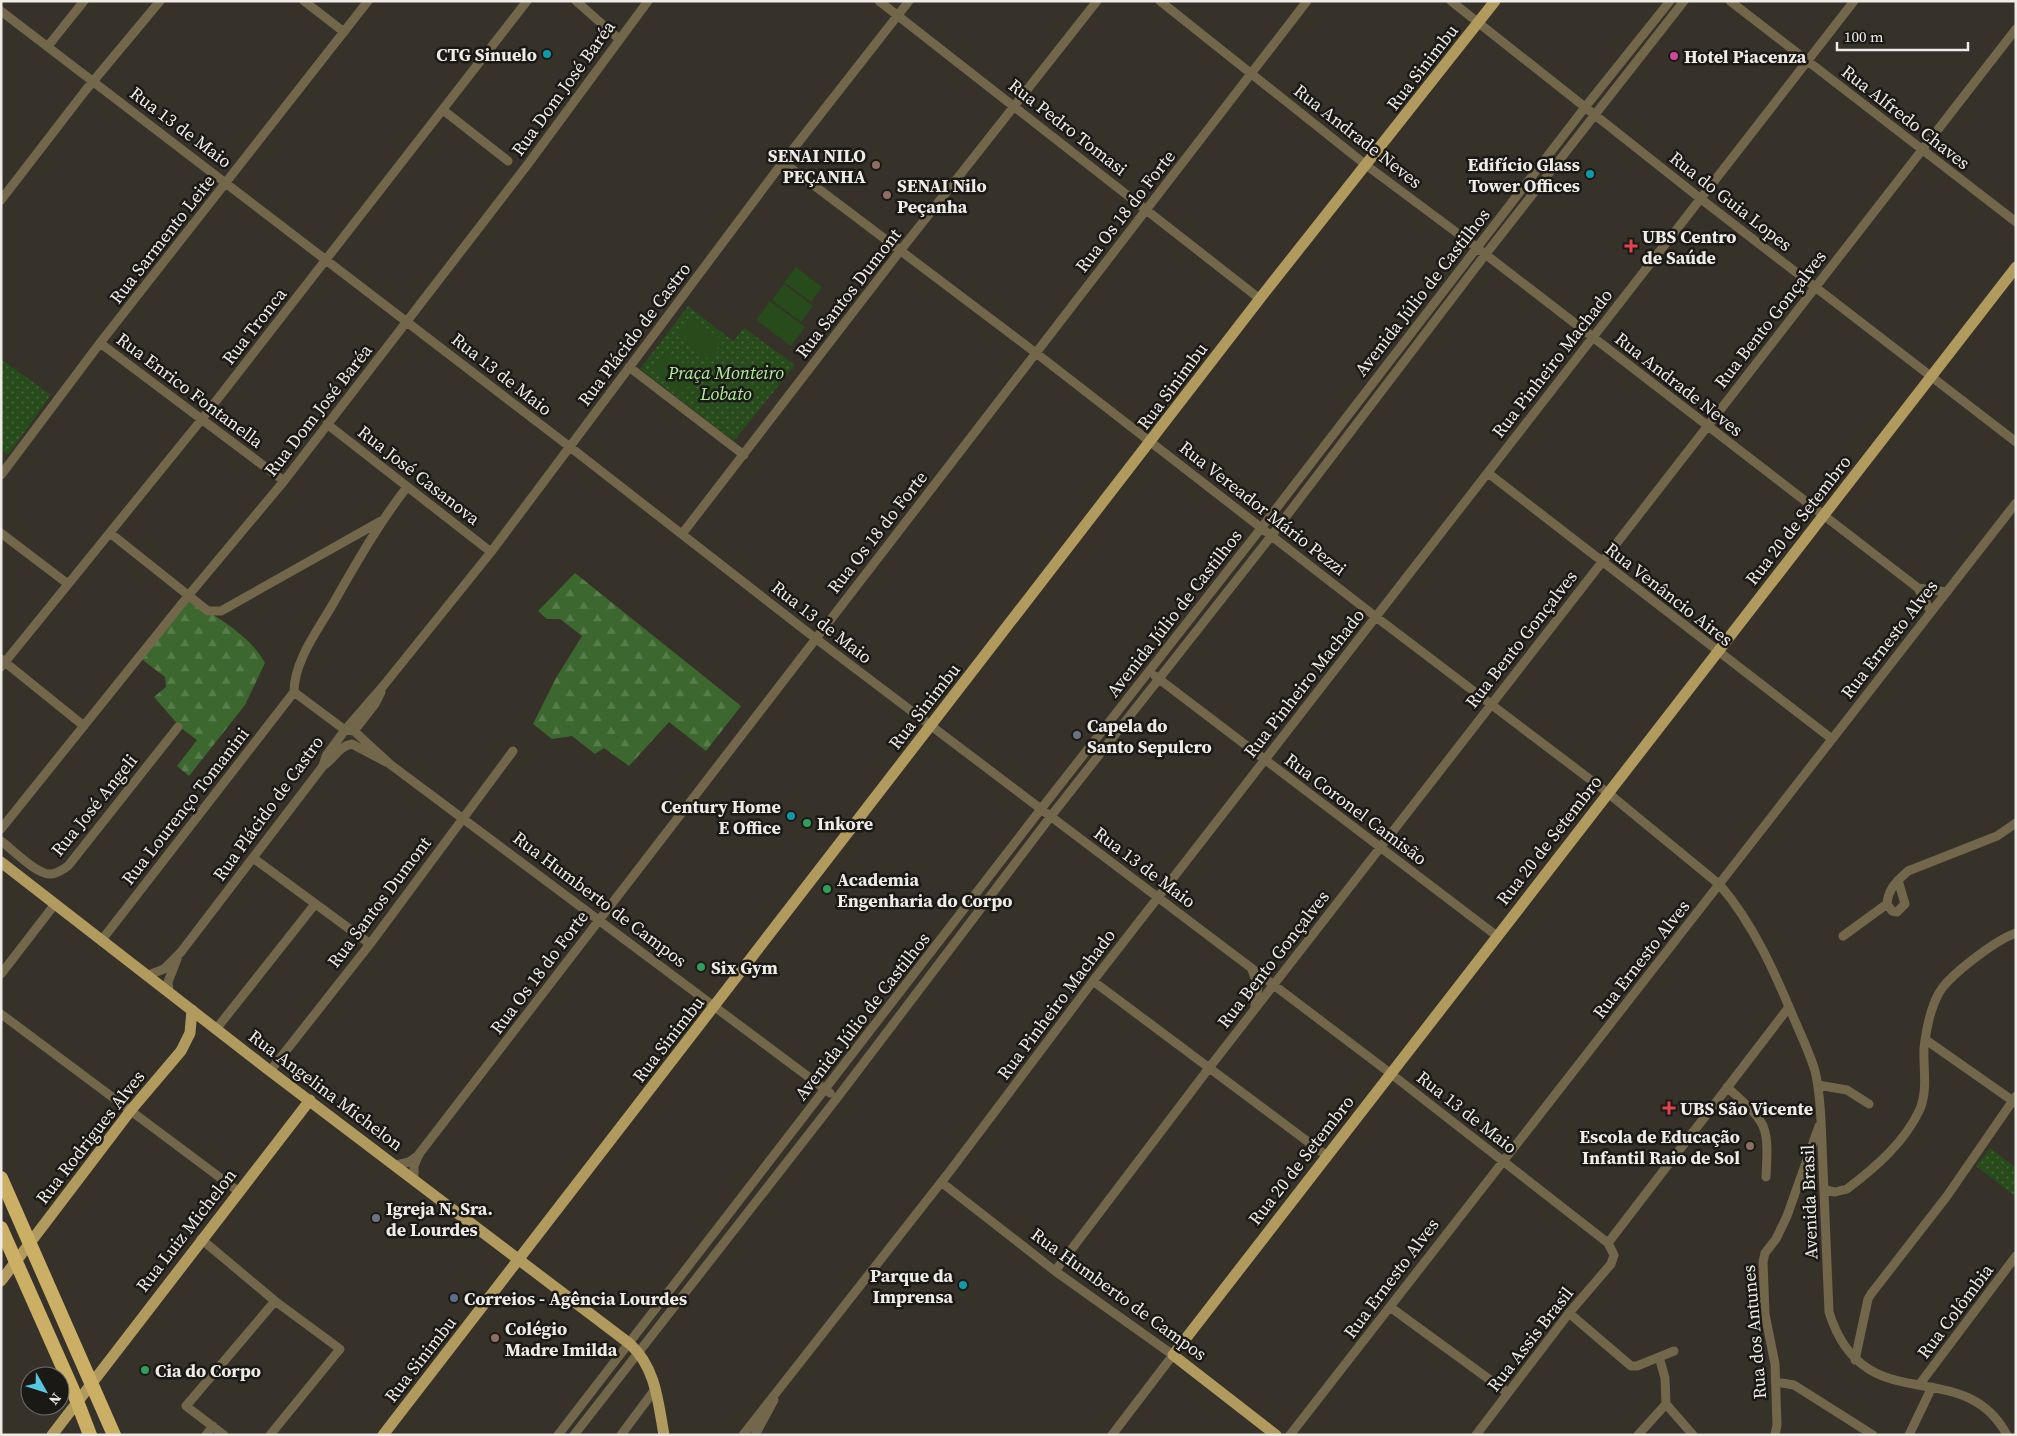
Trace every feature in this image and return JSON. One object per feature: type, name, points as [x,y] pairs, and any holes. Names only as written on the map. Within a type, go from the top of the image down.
[{"type":"highway","points":[[1,1178],[114,1435]]},
{"type":"highway","points":[[1,1228],[17,1261],[90,1435]]},
{"type":"main road","name":"Rua Sinimbu","points":[[383,1435],[716,1007],[1260,299],[1495,1]]},
{"type":"main road","name":"Rua 20 de Setembro","points":[[1173,1355],[1327,1156],[1386,1070],[1400,1061],[2016,267]]},
{"type":"main road","name":"Rua Angelina Michelon","points":[[1,862],[146,976],[217,1028],[270,1071],[630,1344],[639,1352],[651,1374],[656,1388],[663,1429]]},
{"type":"main road","name":"Rua Rodrigues Alves","points":[[1,1281],[131,1110],[181,1051],[190,1032],[192,1010]]},
{"type":"main road","name":"Rua Luiz Michelon","points":[[52,1435],[76,1401],[92,1383],[238,1191],[310,1100]]},
{"type":"main road","name":"Rua Humberto de Campos","points":[[1173,1355],[1276,1435]]},
{"type":"main road","points":[[663,1429],[671,1435]]},
{"type":"street","points":[[48,46],[84,1]]},
{"type":"street","points":[[1,200],[94,81],[160,1]]},
{"type":"street","points":[[304,1],[344,32]]},
{"type":"street","name":"Rua Sarmento Leite","points":[[1,475],[4,464],[227,183],[368,1]]},
{"type":"street","name":"Rua Tronca","points":[[3,663],[202,419],[527,1]]},
{"type":"street","points":[[576,1],[619,38]]},
{"type":"street","name":"Rua Dom José Baréa","points":[[1,829],[188,596],[284,481],[528,164],[648,1]]},
{"type":"street","name":"Rua Pedro Tomasi","points":[[879,1],[1260,299]]},
{"type":"street","name":"Rua Plácido de Castro","points":[[146,976],[164,969],[180,952],[323,766],[326,756],[349,730],[491,552],[783,162],[909,1]]},
{"type":"street","name":"Rua Santos Dumont","points":[[682,534],[1096,1]]},
{"type":"street","name":"Rua Andrade Neves","points":[[1160,1],[1366,165],[1476,247],[1706,427],[1918,588],[1931,612]]},
{"type":"street","name":"Rua Os 18 do Forte","points":[[396,1165],[409,1162],[419,1154],[1307,1]]},
{"type":"street","name":"Rua do Guia Lopes","points":[[1452,1],[1701,199],[2016,442]]},
{"type":"street","name":"Avenida Júlio de Castilhos","points":[[558,1435],[1096,738],[1294,486],[1476,247],[1670,1]]},
{"type":"street","name":"Avenida Júlio de Castilhos","points":[[574,1435],[837,1098],[1051,816],[1272,535],[1485,254],[1684,1]]},
{"type":"street","name":"Rua Alfredo Chaves","points":[[1730,1],[2016,222]]},
{"type":"street","name":"Rua Pinheiro Machado","points":[[743,1435],[941,1182],[1093,981],[1854,1]]},
{"type":"street","name":"Rua 13 de Maio","points":[[1,10],[407,321],[815,638],[1386,1070],[1608,1243]]},
{"type":"street","name":"Rua Bento Gonçalves","points":[[1055,1271],[1273,985],[2016,29]]},
{"type":"street","points":[[1640,39],[1649,46]]},
{"type":"street","points":[[1617,67],[1627,74]]},
{"type":"street","points":[[443,110],[508,161]]},
{"type":"street","points":[[1556,145],[1565,152]]},
{"type":"street","name":"Rua Vereador Mário Pezzi","points":[[783,162],[1036,352],[1376,617],[1608,793],[1720,885]]},
{"type":"street","points":[[1531,177],[1540,184]]},
{"type":"street","points":[[1508,207],[1517,214]]},
{"type":"street","points":[[1446,287],[1455,294]]},
{"type":"street","points":[[1419,323],[1428,330]]},
{"type":"street","name":"Rua Enrico Fontanella","points":[[100,343],[284,481]]},
{"type":"street","points":[[1394,355],[1404,362]]},
{"type":"street","points":[[630,367],[744,455]]},
{"type":"street","points":[[1371,385],[1381,392]]},
{"type":"street","points":[[1345,418],[1355,426]]},
{"type":"street","name":"Rua José Casanova","points":[[327,424],[491,552]]},
{"type":"street","points":[[1320,452],[1330,459]]},
{"type":"street","name":"Rua Venâncio Aires","points":[[1488,473],[1832,739]]},
{"type":"street","points":[[1294,486],[1304,493]]},
{"type":"street","points":[[294,692],[294,681],[303,656],[381,521],[407,487]]},
{"type":"street","name":"Rua Ernesto Alves","points":[[1290,1435],[2016,503]]},
{"type":"street","points":[[110,533],[208,611],[221,611],[381,521]]},
{"type":"street","points":[[1,533],[68,584]]},
{"type":"street","points":[[1230,568],[1240,576]]},
{"type":"street","name":"Rua Andrade Neves","points":[[1918,588],[1947,592]]},
{"type":"street","points":[[1204,601],[1214,609]]},
{"type":"street","points":[[1180,632],[1191,639]]},
{"type":"street","points":[[3,663],[84,726]]},
{"type":"street","name":"Rua Coronel Camisão","points":[[1149,672],[1497,936]]},
{"type":"street","name":"Rua Humberto de Campos","points":[[294,692],[349,730],[391,765],[837,1098]]},
{"type":"street","name":"Rua Lourenço Tomanini","points":[[101,941],[294,692]]},
{"type":"street","points":[[1119,710],[1129,718]]},
{"type":"street","name":"Rua José Angeli","points":[[1,841],[41,873],[60,872],[68,866],[178,727]]},
{"type":"street","points":[[1096,738],[1106,746]]},
{"type":"street","name":"Rua Humberto de Campos","points":[[323,766],[341,748],[352,744],[391,765]]},
{"type":"street","name":"Rua Santos Dumont","points":[[270,1071],[370,944],[462,817],[513,752]]},
{"type":"street","points":[[1070,772],[1080,779]]},
{"type":"street","points":[[1898,880],[1904,907],[1897,912],[1892,911],[1887,904],[1887,895],[1898,880],[1908,870],[1997,836],[2016,823]]},
{"type":"street","points":[[252,858],[370,944]]},
{"type":"street","name":"Avenida Brasil","points":[[1720,885],[1731,898],[1759,941],[1810,1056],[1818,1085],[1825,1190],[1829,1312],[1837,1336],[1855,1360],[1884,1378],[1961,1394],[1972,1399],[1988,1412],[2007,1435]]},
{"type":"street","points":[[1,974],[56,904]]},
{"type":"street","points":[[217,1028],[315,904]]},
{"type":"street","points":[[1843,936],[1887,904]]},
{"type":"street","points":[[1825,1190],[1836,1192],[1847,1189],[1900,1141],[1921,1106],[1926,1040],[1934,1003],[1947,982],[1994,944],[2016,933]]},
{"type":"street","name":"Rua Plácido de Castro","points":[[169,992],[168,982],[171,971],[180,952]]},
{"type":"street","points":[[1250,967],[1258,986],[1253,1011]]},
{"type":"street","points":[[1093,981],[1327,1156]]},
{"type":"street","points":[[1608,1243],[1789,1006]]},
{"type":"street","points":[[1,1014],[238,1191]]},
{"type":"street","points":[[1855,1360],[1868,1299],[1947,1196],[2015,1100],[1926,1040]]},
{"type":"street","points":[[1818,1085],[1847,1090],[1869,1104]]},
{"type":"street","points":[[1727,1087],[1753,1111],[1766,1128],[1768,1140],[1766,1178]]},
{"type":"street","name":"Rua dos Antunes","points":[[1775,1435],[1778,1425],[1775,1364],[1765,1314],[1764,1253],[1776,1239],[1787,1216],[1821,1120]]},
{"type":"street","name":"Rua Os 18 do Forte","points":[[414,1179],[414,1166],[419,1154]]},
{"type":"street","name":"Rua Humberto de Campos","points":[[941,1182],[1055,1271],[1173,1355]]},
{"type":"street","points":[[201,1240],[275,1301],[340,1349],[270,1435]]},
{"type":"street","name":"Rua Assis Brasil","points":[[1476,1435],[1569,1313],[1611,1264],[1614,1255],[1608,1243]]},
{"type":"street","name":"Rua Colômbia","points":[[1919,1385],[2016,1256]]},
{"type":"street","points":[[224,1435],[186,1406],[275,1301]]},
{"type":"street","points":[[1390,1306],[1508,1393]]},
{"type":"street","points":[[1569,1313],[1618,1356],[1634,1367],[1674,1351]]},
{"type":"street","name":"Rua 20 de Setembro","points":[[1112,1435],[1173,1355]]},
{"type":"street","points":[[1659,1357],[1665,1378],[1666,1404],[1693,1435]]},
{"type":"street","points":[[1776,1382],[1794,1385],[1873,1435]]},
{"type":"street","name":"Rua Pinheiro Machado","points":[[755,1435],[781,1387]]},
{"type":"street","points":[[620,1435],[656,1388]]},
{"type":"street","points":[[1909,1435],[1932,1388]]},
{"type":"street","points":[[1638,1435],[1666,1404]]},
{"type":"street","points":[[206,1435],[213,1426]]},
{"type":"green space","points":[[796,267],[822,287],[811,302],[784,282]]},
{"type":"green space","points":[[784,284],[813,306],[801,322],[772,300]]},
{"type":"green space","points":[[770,301],[805,327],[791,346],[756,320]]},
{"type":"green space","name":"Praça Monteiro Lobato","points":[[688,306],[733,341],[744,328],[795,365],[734,441],[640,369]]},
{"type":"green space","points":[[692,318],[723,341],[709,359],[678,336]]},
{"type":"green space","points":[[667,351],[698,375],[683,393],[652,370]]},
{"type":"green space","points":[[1,359],[51,395],[8,455],[1,450]]},
{"type":"green space","points":[[575,573],[741,706],[706,751],[669,722],[629,766],[604,748],[595,754],[572,736],[552,739],[533,724],[556,678],[582,636],[560,619],[547,619],[538,611]]},
{"type":"green space","points":[[189,598],[240,634],[258,652],[265,663],[245,705],[189,776],[177,766],[197,740],[181,728],[154,697],[166,687],[165,677],[140,658]]},
{"type":"green space","points":[[1990,1148],[2016,1168],[2016,1197],[1976,1166]]},
{"type":"place","name":"CTG Sinuelo","points":[[547,54]]},
{"type":"place","name":"Hotel Piacenza","points":[[1674,56]]},
{"type":"place","name":"SENAI NILO PEÇANHA","points":[[876,165]]},
{"type":"place","name":"Edifício Glass Tower Offices","points":[[1590,174]]},
{"type":"place","name":"SENAI Nilo Peçanha","points":[[887,195]]},
{"type":"place","name":"UBS Centro de Saúde","points":[[1631,246]]},
{"type":"place","name":"Capela do Santo Sepulcro","points":[[1077,735]]},
{"type":"place","name":"Century Home E Office","points":[[791,816]]},
{"type":"place","name":"Inkore","points":[[807,823]]},
{"type":"place","name":"Academia Engenharia do Corpo","points":[[827,889]]},
{"type":"place","name":"Six Gym","points":[[701,967]]},
{"type":"place","name":"UBS São Vicente","points":[[1669,1108]]},
{"type":"place","name":"Escola de Educação Infantil Raio de Sol","points":[[1750,1146]]},
{"type":"place","name":"Igreja N. Sra. de Lourdes","points":[[376,1218]]},
{"type":"place","name":"Parque da Imprensa","points":[[963,1285]]},
{"type":"place","name":"Correios - Agência Lourdes","points":[[454,1298]]},
{"type":"place","name":"Colégio Madre Imilda","points":[[495,1338]]},
{"type":"place","name":"Cia do Corpo","points":[[145,1370]]}]
